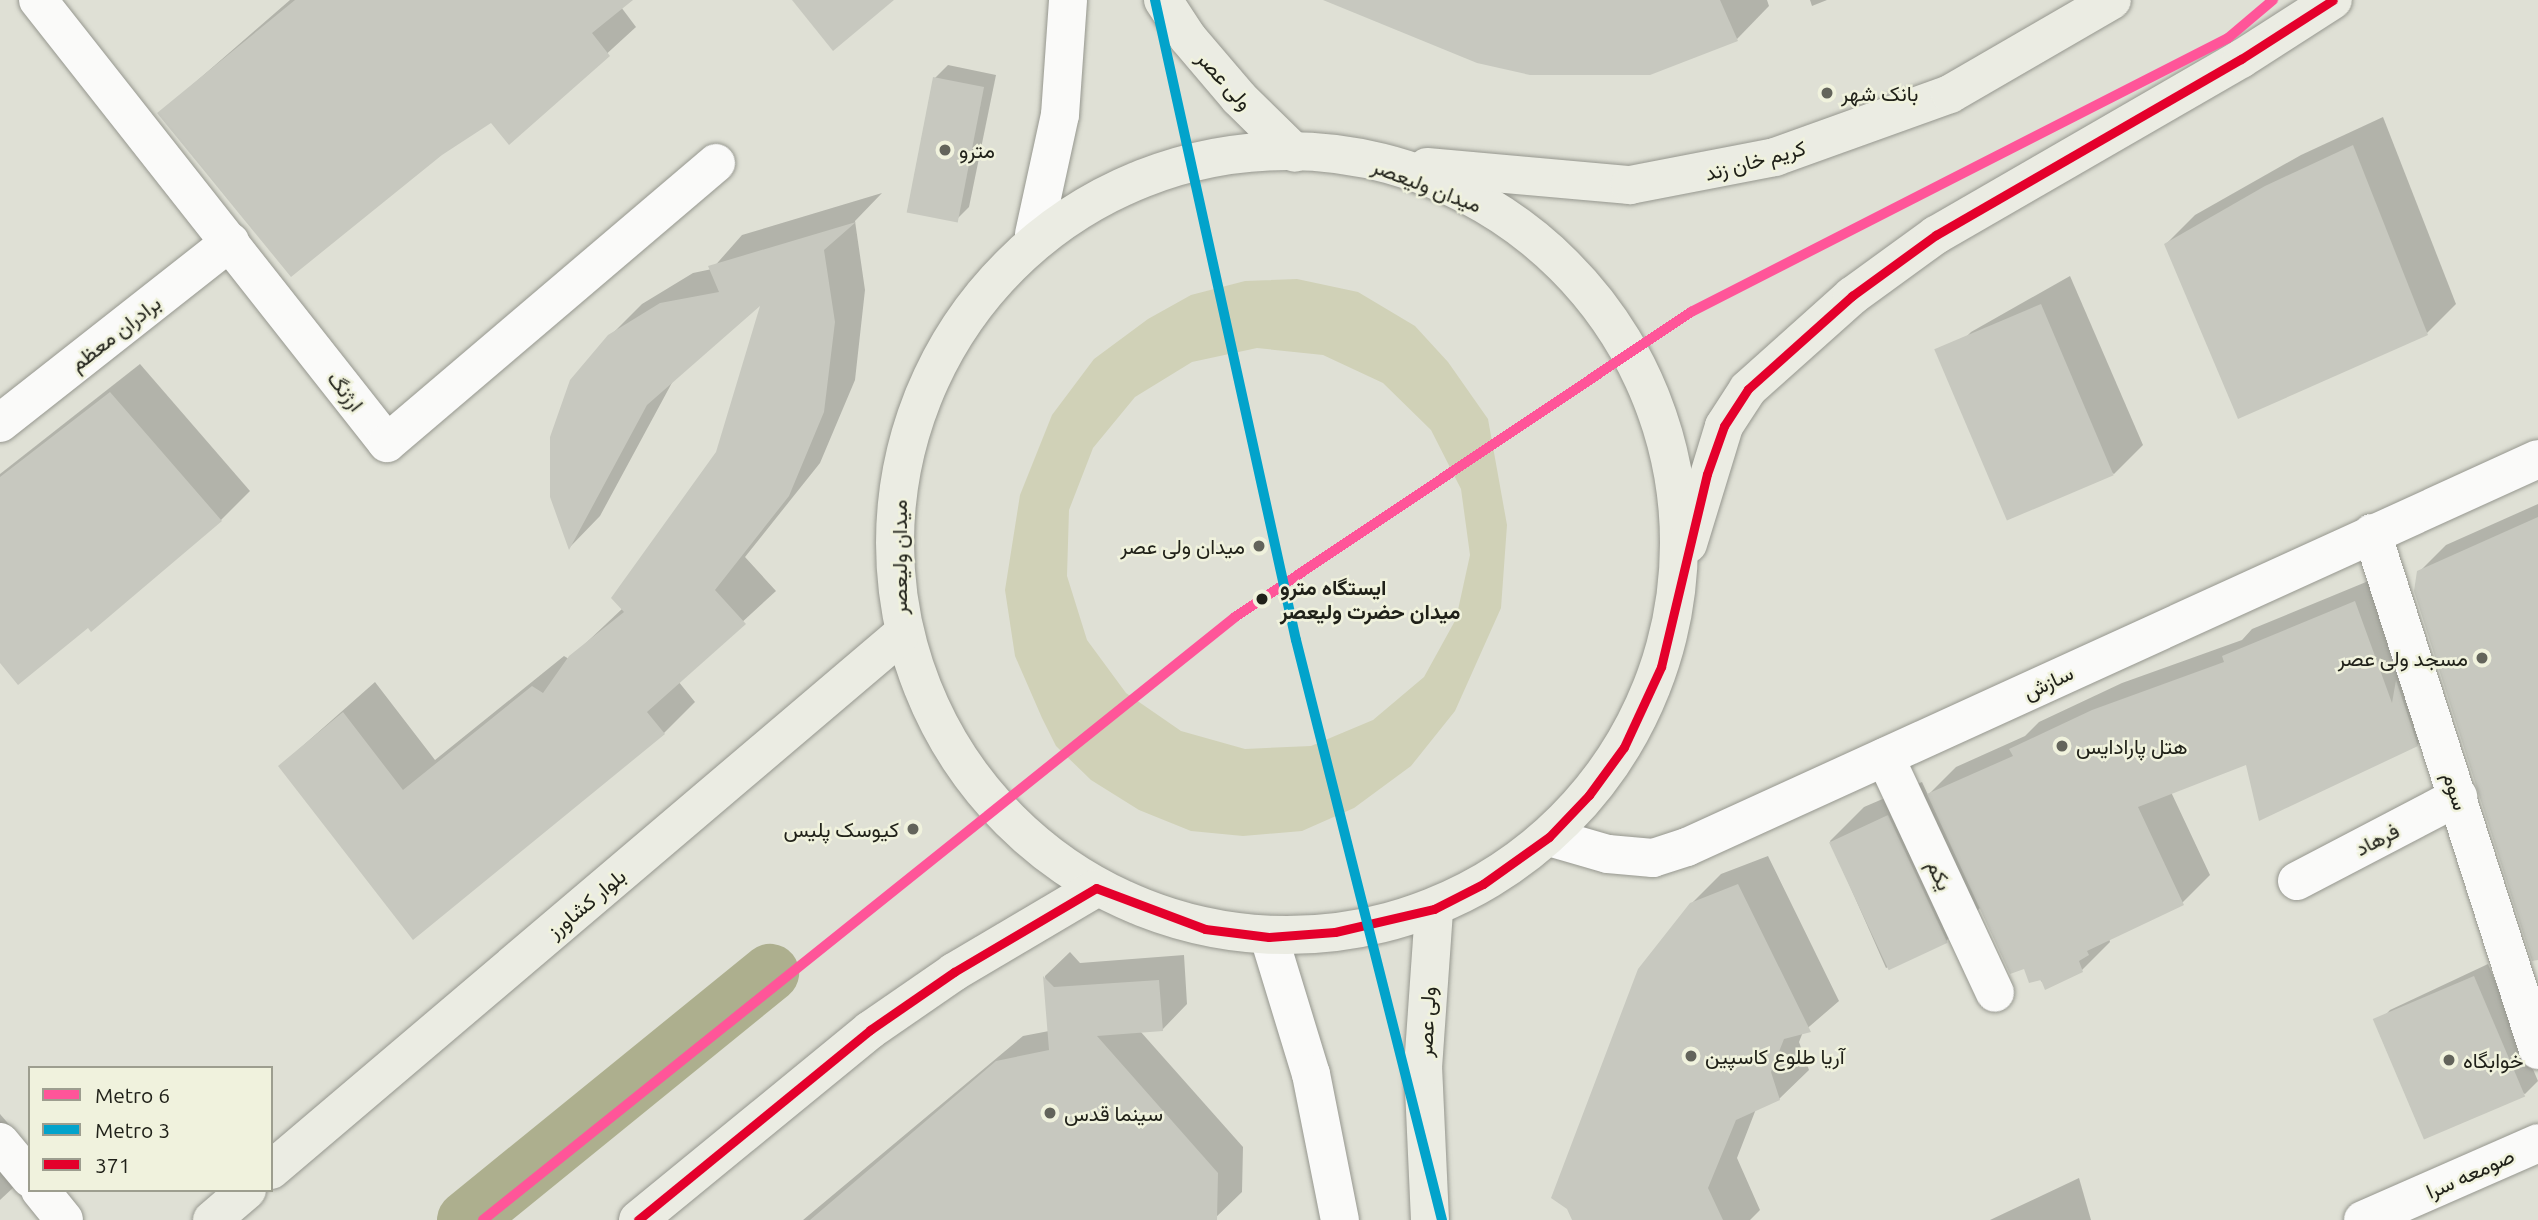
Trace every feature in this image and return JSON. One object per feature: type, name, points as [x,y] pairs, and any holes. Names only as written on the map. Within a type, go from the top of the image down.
[{"type":"main road","name":"ولی عصر","points":[[1163,0],[1188,38],[1239,98],[1295,153]]},
{"type":"main road","name":"کریم خان زند","points":[[1366,161],[1630,185],[1699,175],[1836,137],[1950,94],[2112,0]]},
{"type":"main road","points":[[1678,580],[1724,426],[1748,389],[1852,296],[1936,235],[2241,59],[2333,0]]},
{"type":"main road","name":"میدان ولیعصر","points":[[1295,153],[1366,161],[1474,199],[1520,228],[1565,267],[1603,313],[1634,358],[1657,405],[1673,466],[1678,580],[1661,667],[1624,747],[1589,794],[1549,837],[1483,884],[1434,909],[1335,932],[1269,937],[1205,929],[1096,888],[1025,838],[957,761],[901,636],[897,498],[916,414],[955,335],[1002,266],[1034,234],[1072,209],[1146,175],[1219,158],[1295,153]]},
{"type":"main road","name":"بلوار کشاورز","points":[[273,1168],[901,636]]},
{"type":"main road","points":[[638,1220],[870,1030],[954,972],[1096,888]]},
{"type":"main road","name":"ولی عصر","points":[[1430,1220],[1423,1068],[1434,909]]},
{"type":"main road","points":[[212,1220],[245,1192]]},
{"type":"street","name":"ارژنگ","points":[[38,0],[387,443],[716,163]]},
{"type":"street","points":[[1034,234],[1060,115],[1068,0]]},
{"type":"street","name":"برادران معظم","points":[[0,424],[230,242]]},
{"type":"street","name":"سازش","points":[[1549,837],[1608,854],[1653,858],[1687,847],[2538,459]]},
{"type":"street","name":"سوم","points":[[2372,533],[2538,1050]]},
{"type":"street","name":"یکم","points":[[1885,757],[1995,992]]},
{"type":"street","name":"فرهاد","points":[[2297,881],[2458,797]]},
{"type":"street","points":[[1269,937],[1311,1074],[1340,1220]]},
{"type":"street","points":[[0,1142],[28,1176]]},
{"type":"street","name":"صومعه سرا","points":[[2363,1220],[2538,1143]]},
{"type":"street","points":[[42,1192],[64,1220]]},
{"type":"green space","points":[[1297,279],[1358,292],[1415,326],[1448,362],[1488,419],[1507,525],[1501,608],[1455,711],[1411,766],[1354,808],[1302,831],[1243,836],[1191,831],[1139,810],[1091,780],[1056,746],[1015,656],[1005,590],[1020,495],[1052,415],[1094,359],[1148,319],[1191,295],[1245,281]],"holes":[[[1257,348],[1323,355],[1383,383],[1431,430],[1461,489],[1470,555],[1456,619],[1424,677],[1373,720],[1311,746],[1245,749],[1181,731],[1126,693],[1087,640],[1067,576],[1069,510],[1093,448],[1135,397],[1192,362]]]},
{"type":"building","points":[[295,0],[633,0],[592,33],[610,56],[509,145],[491,123],[442,155],[291,277],[157,113]]},
{"type":"building","points":[[792,0],[894,0],[833,51]]},
{"type":"building","points":[[1323,0],[1720,0],[1738,41],[1650,75],[1530,75],[1477,63]]},
{"type":"building","name":"مترو","points":[[933,77],[984,87],[958,222],[907,212]]},
{"type":"building","points":[[2353,145],[2428,335],[2238,419],[2164,244],[2265,186]]},
{"type":"building","points":[[856,222],[824,250],[835,322],[824,412],[789,496],[715,590],[746,624],[647,712],[665,734],[413,940],[278,766],[343,712],[403,790],[532,686],[543,693],[569,656],[624,612],[611,598],[716,452],[760,306],[647,405],[569,550],[550,497],[550,437],[570,380],[608,335],[660,303],[719,292],[708,266]]},
{"type":"building","points":[[2041,304],[2114,475],[2007,521],[1934,349]]},
{"type":"building","points":[[110,392],[222,521],[91,632],[88,628],[18,685],[0,663],[0,477]]},
{"type":"building","name":"مسجد ولی عصر","points":[[2538,517],[2538,960],[2532,961],[2414,591],[2417,571]]},
{"type":"building","points":[[2355,601],[2392,703],[2396,680],[2418,746],[2259,821],[2246,765],[2138,807],[2184,905],[2087,951],[2089,955],[2079,961],[2083,972],[2045,990],[2041,980],[2029,983],[2024,969],[2010,974],[1927,794],[2013,756],[2009,749],[2092,710],[2224,662],[2222,656]]},
{"type":"building","points":[[1888,815],[1948,943],[1889,970],[1829,842]]},
{"type":"building","name":"آریا طلوع کاسپین","points":[[1738,884],[1811,1032],[1784,1039],[1771,1072],[1780,1100],[1736,1120],[1708,1188],[1723,1220],[1572,1220],[1567,1209],[1551,1198],[1638,969],[1690,903]]},
{"type":"building","name":"سینما قدس","points":[[1043,976],[1054,987],[1159,980],[1163,1031],[1097,1036],[1218,1173],[1217,1220],[810,1220],[996,1061],[1049,1050]]},
{"type":"building","name":"خوابگاه","points":[[2474,976],[2525,1097],[2424,1140],[2373,1019]]},
{"type":"waterway","points":[[466,1220],[770,973]]},
{"type":"metro line","name":"3","points":[[1155,0],[1296,640],[1442,1220]]},
{"type":"metro line","name":"6","points":[[483,1220],[1235,617],[1691,312],[2228,38],[2273,0]]},
{"type":"transit line","name":"371","points":[[638,1220],[870,1030],[954,972],[1096,888],[1205,929],[1269,937],[1335,932],[1434,909],[1483,884],[1549,837],[1589,795],[1624,747],[1661,667],[1707,474],[1724,426],[1748,389],[1852,296],[1936,235],[2241,59],[2333,0]]},
{"type":"place","name":"بانک شهر","points":[[1827,93]]},
{"type":"place","name":"مترو","points":[[945,150]]},
{"type":"place","name":"میدان ولی عصر","points":[[1259,546]]},
{"type":"place","name":"ایستگاه مترو میدان حضرت ولیعصر","points":[[1262,599]]},
{"type":"place","name":"مسجد ولی عصر","points":[[2482,658]]},
{"type":"place","name":"هتل پارادایس","points":[[2062,746]]},
{"type":"place","name":"کیوسک پلیس","points":[[913,829]]},
{"type":"place","name":"آریا طلوع کاسپین","points":[[1691,1056]]},
{"type":"place","name":"خوابگاه","points":[[2449,1060]]},
{"type":"place","name":"سینما قدس","points":[[1050,1113]]}]
